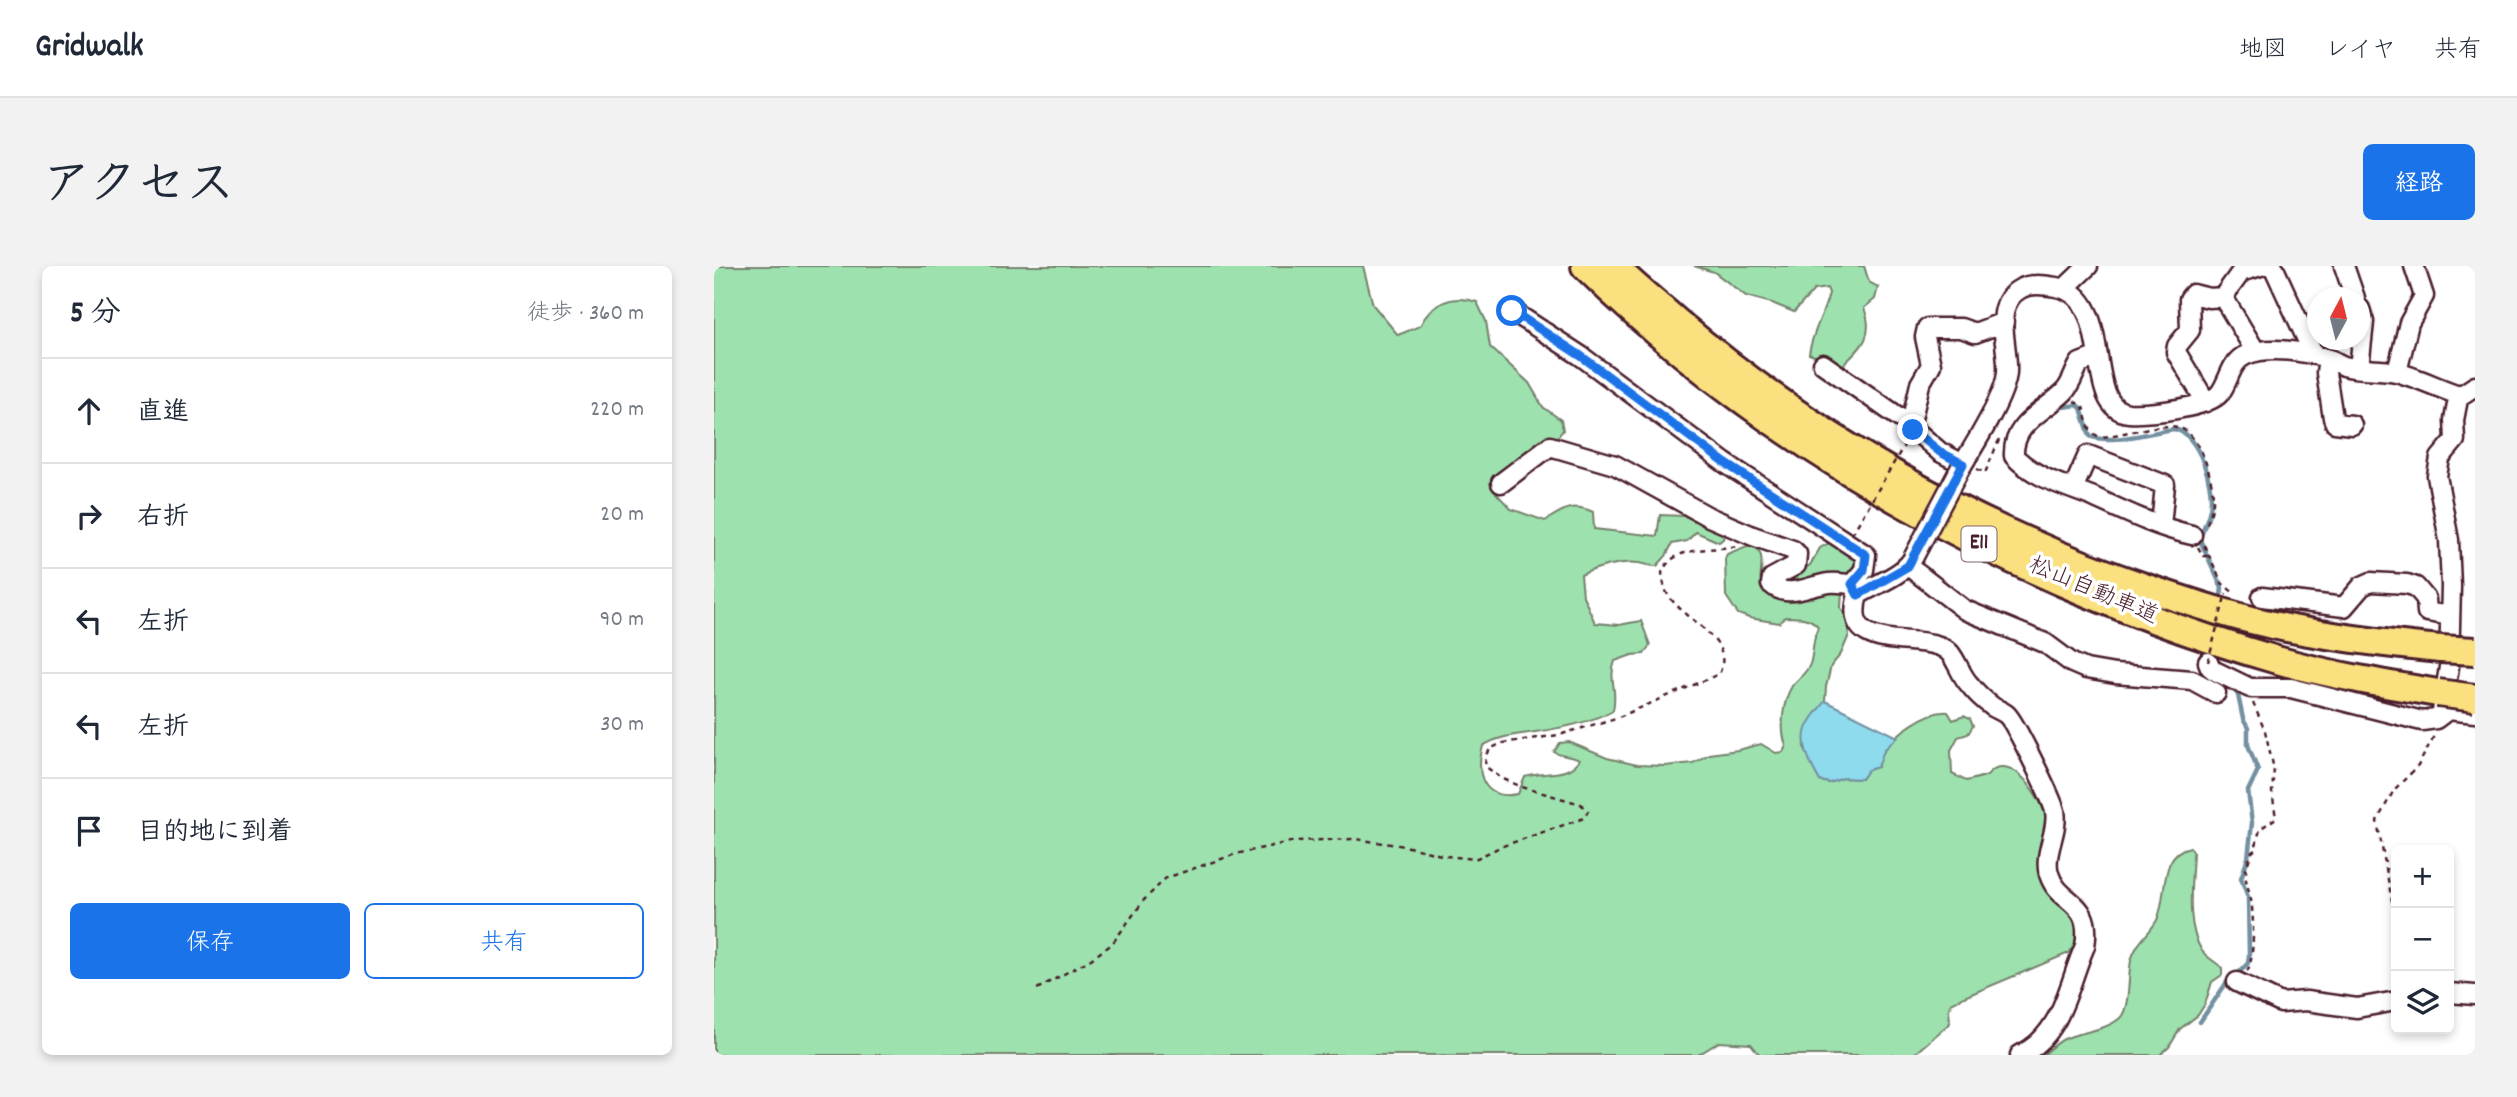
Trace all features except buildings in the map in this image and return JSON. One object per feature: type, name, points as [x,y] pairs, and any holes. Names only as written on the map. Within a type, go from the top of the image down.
[{"type":"highway","name":"松山自動車道","points":[[1585,266],[1693,361],[1769,418],[1839,465],[1962,536],[2105,600],[2197,634],[2279,660],[2364,680],[2439,708],[2475,698]]},
{"type":"highway","name":"松山自動車道","points":[[1614,266],[1703,344],[1777,401],[1851,449],[1969,516],[2056,555],[2204,607],[2286,628],[2369,641],[2475,651]]},
{"type":"street","points":[[2065,288],[2088,266]]},
{"type":"street","points":[[2206,402],[2176,352],[2177,346],[2190,330],[2190,296],[2193,294],[2209,299],[2224,297],[2241,272],[2261,266]]},
{"type":"street","points":[[2273,266],[2321,357],[2335,423],[2352,425]]},
{"type":"street","points":[[2344,266],[2351,287]]},
{"type":"street","points":[[2398,372],[2409,323],[2424,296],[2414,266]]},
{"type":"street","points":[[1502,483],[1550,446],[1615,465],[1709,517],[1793,550],[1797,554],[1796,565],[1772,578],[1771,584],[1776,589],[1790,591],[1829,583],[1855,589],[1910,563],[2007,380],[2004,322],[2006,304],[2012,294],[2034,285],[2065,288],[2077,298],[2091,319],[2111,404],[2123,412],[2141,414],[2206,402],[2221,391],[2235,362],[2256,352],[2289,352],[2321,357],[2346,366],[2398,372],[2467,390],[2454,420],[2455,440],[2440,458],[2437,476],[2449,540],[2449,667],[2439,708],[2422,721],[2291,688],[2250,688],[2215,671],[2208,662]]},
{"type":"street","points":[[2224,297],[2256,352]]},
{"type":"street","points":[[1512,311],[1581,356],[1725,463],[1866,555],[1864,570],[1855,589],[1856,615],[1866,632],[1893,641],[1943,647],[1951,654],[1969,684],[1993,707],[2007,715],[2055,812],[2049,873],[2053,883],[2082,913],[2087,923],[2085,946],[2055,1026],[2034,1047],[2020,1055]]},
{"type":"street","points":[[1910,432],[1920,384],[1931,365],[1926,343],[1927,328],[1961,328],[1975,333],[2004,322]]},
{"type":"street","points":[[2359,368],[2361,350]]},
{"type":"street","points":[[2098,356],[2087,358],[2080,363],[2066,391],[2026,421],[2014,449],[2014,457],[2041,475],[2073,489],[2161,526],[2192,534]]},
{"type":"street","points":[[1822,364],[1910,432],[1963,464]]},
{"type":"street","points":[[2073,489],[2088,455],[2165,485],[2161,526]]},
{"type":"street","points":[[1910,563],[1965,610],[2045,643],[2085,669],[2192,680],[2216,692]]},
{"type":"street","points":[[2262,597],[2344,607],[2362,586],[2380,581],[2416,587],[2426,599],[2427,612],[2449,616]]},
{"type":"street","points":[[2439,708],[2475,713]]},
{"type":"street","points":[[2237,982],[2281,1003],[2306,1001],[2357,1008],[2391,1002]]},
{"type":"street","points":[[2454,993],[2475,995]]},
{"type":"path","points":[[1963,464],[1985,473],[2002,434],[2011,425],[2021,430]]},
{"type":"path","points":[[1852,534],[1910,432]]},
{"type":"path","points":[[1037,989],[1112,944],[1144,900],[1166,878],[1236,854],[1295,841],[1355,839],[1475,859],[1500,846],[1584,818],[1588,811],[1581,804],[1501,778],[1485,766],[1490,749],[1502,743],[1559,735],[1609,720],[1719,674],[1723,665],[1720,648],[1668,594],[1662,573],[1669,560],[1679,555],[1737,547],[1753,536]]},
{"type":"path","points":[[2208,662],[2228,591]]},
{"type":"path","points":[[2237,982],[2251,965],[2251,896],[2246,872],[2260,829],[2276,818],[2272,792],[2274,769],[2265,731],[2255,710],[2250,688]]},
{"type":"path","points":[[2393,908],[2377,821],[2394,790],[2418,766],[2433,738],[2439,708]]},
{"type":"green space","points":[[714,266],[1363,266],[1373,305],[1398,335],[1420,326],[1430,311],[1443,302],[1459,299],[1477,302],[1486,321],[1490,347],[1529,383],[1543,407],[1561,420],[1563,430],[1557,438],[1544,442],[1495,475],[1494,491],[1511,509],[1545,521],[1573,508],[1586,509],[1593,512],[1594,529],[1657,536],[1660,515],[1685,516],[1724,534],[1719,542],[1696,532],[1687,541],[1672,544],[1657,566],[1617,564],[1581,575],[1583,596],[1595,623],[1619,625],[1641,621],[1650,645],[1644,654],[1615,661],[1612,674],[1613,710],[1575,724],[1508,736],[1483,746],[1481,775],[1489,789],[1506,795],[1518,794],[1525,777],[1562,772],[1575,766],[1579,760],[1554,752],[1560,743],[1569,742],[1607,758],[1637,765],[1693,763],[1709,754],[1761,744],[1776,753],[1783,752],[1786,746],[1783,724],[1786,700],[1792,686],[1810,664],[1818,627],[1803,618],[1785,617],[1779,623],[1738,614],[1726,596],[1725,559],[1727,554],[1752,544],[1760,554],[1762,591],[1777,599],[1785,597],[1793,576],[1810,565],[1820,548],[1829,543],[1839,545],[1854,553],[1856,565],[1842,590],[1841,608],[1847,617],[1849,635],[1841,654],[1831,666],[1825,701],[1813,718],[1804,747],[1820,781],[1829,783],[1843,778],[1862,779],[1868,770],[1878,767],[1883,753],[1895,737],[1912,724],[1931,715],[1948,712],[1953,720],[1964,716],[1970,719],[1973,726],[1968,734],[1958,737],[1951,750],[1952,774],[1966,781],[1987,775],[1995,768],[2005,767],[2022,777],[2030,786],[2049,823],[2043,849],[2067,907],[2076,919],[2078,940],[2069,953],[1952,1002],[1949,1009],[1950,1023],[1913,1055],[1760,1055],[1751,1044],[1719,1042],[1698,1055],[714,1055]]},
{"type":"green space","points":[[1694,266],[1864,266],[1869,282],[1878,287],[1875,299],[1864,308],[1868,326],[1865,340],[1842,366],[1809,354],[1829,293],[1827,288],[1814,290],[1794,312],[1746,296],[1714,272]]},
{"type":"green space","points":[[2190,847],[2193,852],[2193,928],[2202,951],[2222,968],[2222,975],[2212,982],[2205,1004],[2198,1015],[2180,1029],[2169,1047],[2160,1055],[2043,1055],[2058,1042],[2107,1026],[2123,1014],[2133,955],[2157,920],[2168,867],[2180,851]]},
{"type":"water","points":[[1825,701],[1898,737],[1884,750],[1878,767],[1868,770],[1862,779],[1843,778],[1830,783],[1820,781],[1813,769],[1805,749],[1806,729]]},
{"type":"waterway","points":[[2058,405],[2077,405],[2081,408],[2090,436],[2119,439],[2174,429],[2191,440],[2203,462],[2210,488],[2210,509],[2200,540],[2222,588],[2220,602]]},
{"type":"waterway","points":[[2234,689],[2248,728],[2248,745],[2258,770],[2248,791],[2252,823],[2248,858],[2241,878],[2248,897],[2249,955],[2248,963],[2237,975]]},
{"type":"waterway","points":[[2200,1022],[2229,979]]},
{"type":"route","points":[[1512,311],[1581,356],[1725,463],[1866,555],[1864,570],[1852,584],[1858,595],[1908,566],[1963,464],[1940,452],[1913,430]]}]
